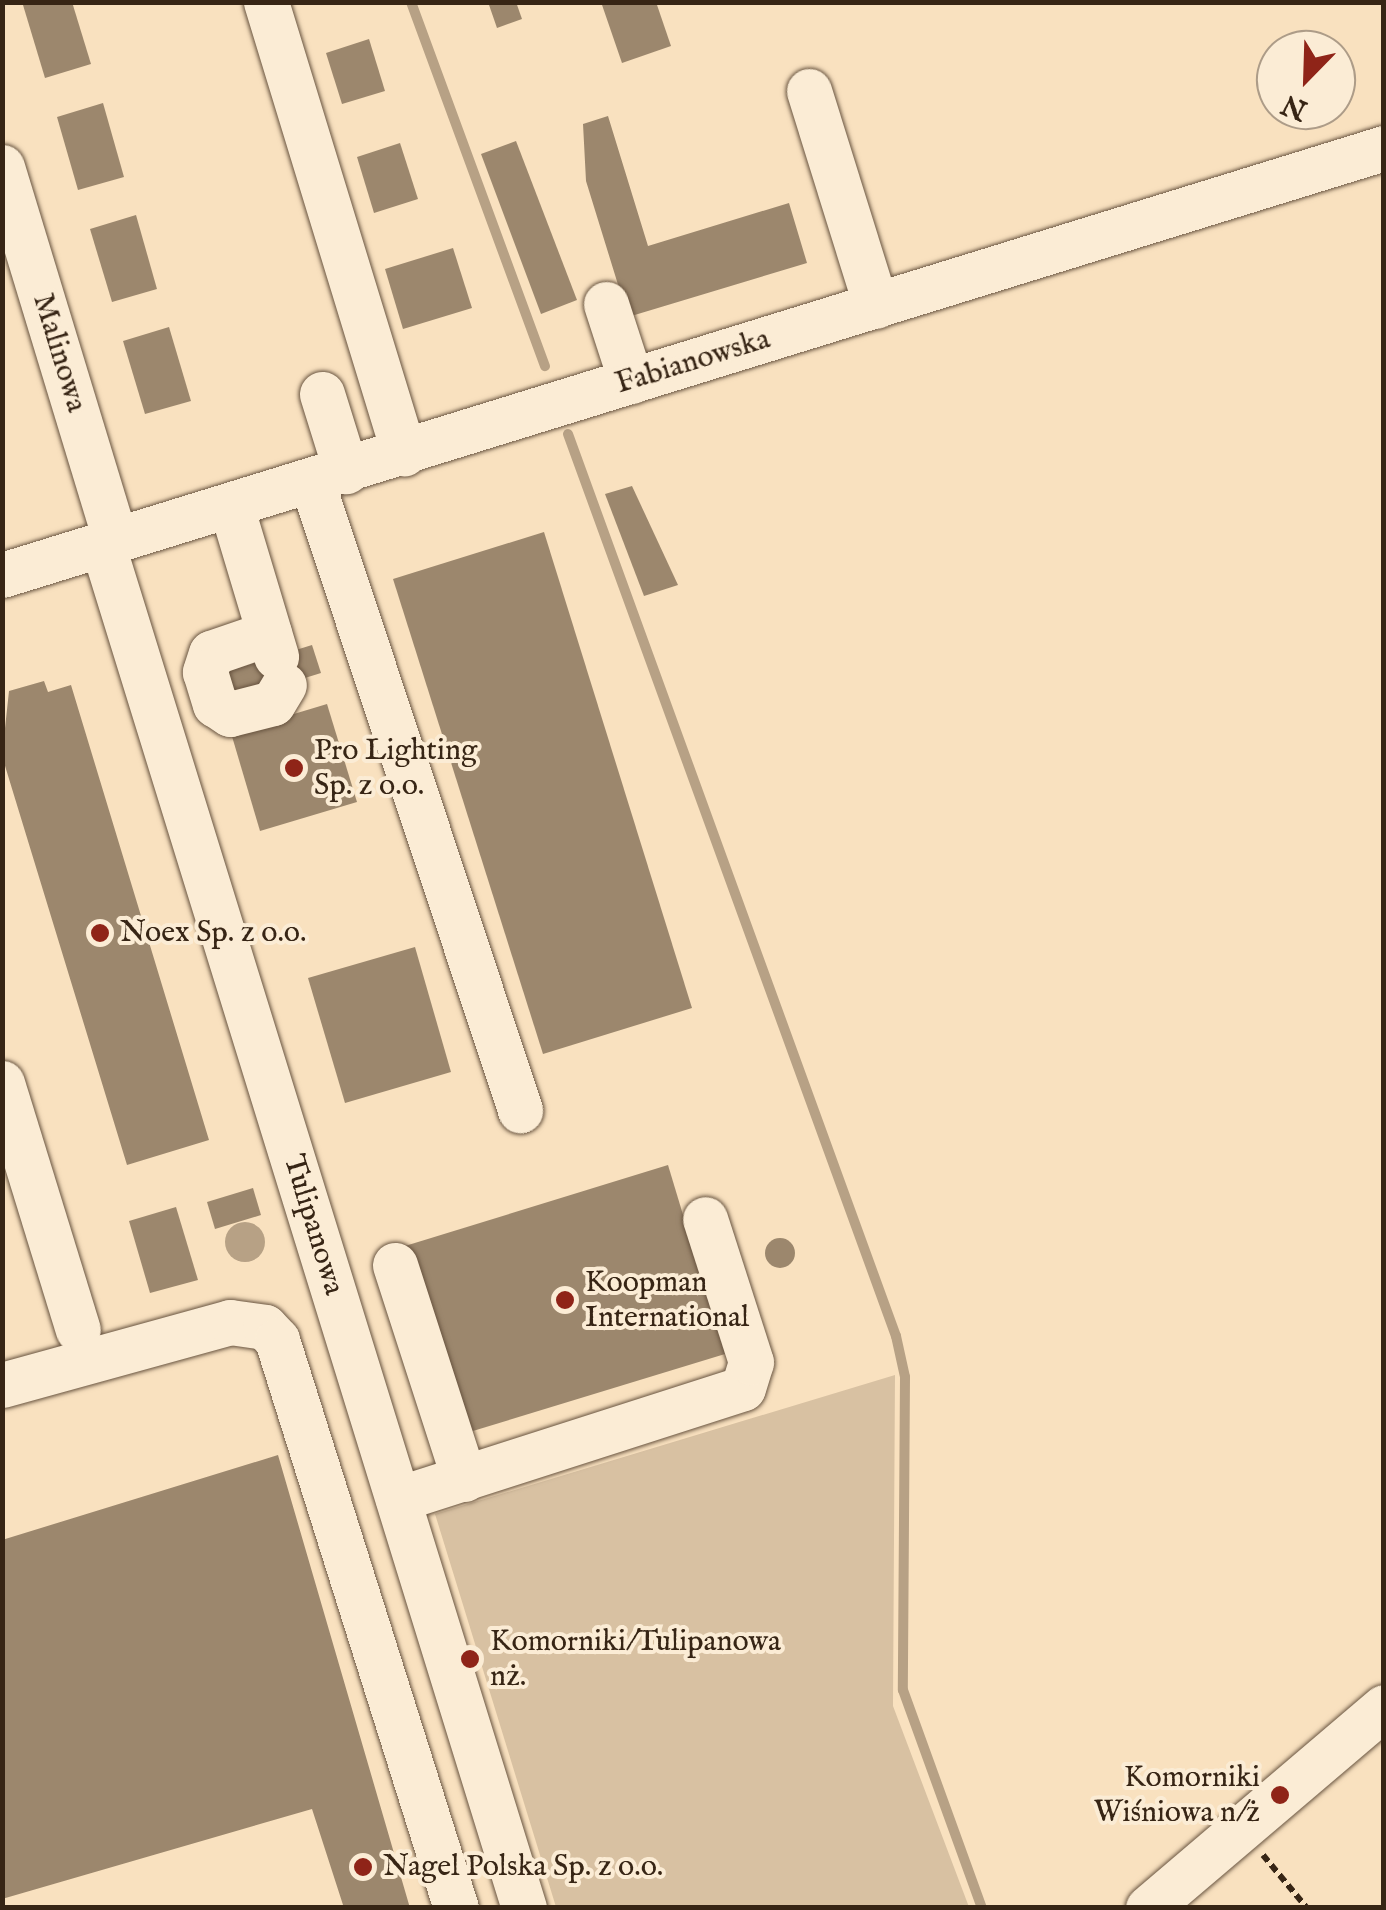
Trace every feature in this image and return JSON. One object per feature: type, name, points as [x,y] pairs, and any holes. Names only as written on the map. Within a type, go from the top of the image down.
[{"type":"street","points":[[266,2],[404,453]]},
{"type":"street","points":[[809,92],[876,306]]},
{"type":"street","name":"Fabianowska","points":[[2,575],[1384,148]]},
{"type":"street","name":"Malinowa","points":[[2,167],[108,542]]},
{"type":"street","points":[[606,304],[631,382]]},
{"type":"street","points":[[322,394],[329,476],[520,1110]]},
{"type":"street","points":[[231,506],[276,658]]},
{"type":"street","name":"Tulipanowa","points":[[108,542],[524,1908]]},
{"type":"street","points":[[2,1083],[78,1330]]},
{"type":"street","points":[[398,1500],[743,1388],[751,1362],[704,1219]]},
{"type":"street","points":[[395,1264],[464,1479]]},
{"type":"street","points":[[2,1385],[230,1322],[264,1327],[277,1340],[456,1908]]},
{"type":"street","points":[[1148,1908],[1384,1707]]},
{"type":"path","points":[[1241,1828],[1308,1908]]},
{"type":"shaded area","points":[[245,1222],[259,1228],[265,1242],[259,1256],[245,1262],[231,1256],[225,1242],[231,1228]]},
{"type":"shaded area","points":[[895,1375],[893,1706],[969,1907],[556,1907],[435,1514]]},
{"type":"building","points":[[72,2],[91,64],[45,78],[23,5]]},
{"type":"building","points":[[488,2],[516,2],[522,19],[497,28]]},
{"type":"building","points":[[601,2],[656,2],[671,46],[622,63]]},
{"type":"building","points":[[369,39],[385,91],[342,104],[326,53]]},
{"type":"building","points":[[103,103],[124,177],[78,190],[57,117]]},
{"type":"building","points":[[608,116],[648,246],[789,203],[807,263],[628,317],[586,181],[583,124]]},
{"type":"building","points":[[516,141],[577,300],[541,314],[481,154]]},
{"type":"building","points":[[400,143],[418,199],[374,213],[357,157]]},
{"type":"building","points":[[136,215],[157,289],[112,302],[90,229]]},
{"type":"building","points":[[453,248],[472,308],[403,329],[385,269]]},
{"type":"building","points":[[169,327],[191,401],[145,414],[123,341]]},
{"type":"building","points":[[632,486],[678,585],[644,596],[605,494]]},
{"type":"building","points":[[544,532],[692,1008],[543,1054],[393,579]]},
{"type":"building","points":[[312,645],[321,673],[234,700],[225,672]]},
{"type":"building","points":[[44,681],[48,692],[71,685],[209,1140],[127,1165],[2,756],[9,691]]},
{"type":"building","name":"Pro Lighting Sp. z o.o.","points":[[327,704],[357,802],[260,831],[231,733]]},
{"type":"building","points":[[415,947],[451,1072],[345,1103],[308,978]]},
{"type":"building","name":"Koopman International","points":[[668,1165],[725,1354],[463,1434],[405,1246]]},
{"type":"building","points":[[253,1188],[261,1215],[215,1229],[207,1202]]},
{"type":"building","points":[[176,1207],[198,1280],[150,1293],[129,1221]]},
{"type":"building","points":[[780,1238],[794,1247],[795,1253],[786,1267],[780,1268],[766,1259],[765,1253],[774,1239]]},
{"type":"building","points":[[278,1455],[410,1908],[344,1908],[312,1809],[2,1899],[2,1540]]},
{"type":"waterway","points":[[411,2],[545,366]]},
{"type":"waterway","points":[[568,434],[896,1336],[905,1377],[903,1690],[982,1908]]},
{"type":"place","name":"Pro Lighting Sp. z o.o.","points":[[294,768]]},
{"type":"place","name":"Noex Sp. z o.o.","points":[[100,933]]},
{"type":"place","name":"Koopman International","points":[[565,1300]]},
{"type":"place","name":"Komorniki/Tulipanowa nż.","points":[[470,1659]]},
{"type":"place","name":"Komorniki Wiśniowa n/ż","points":[[1280,1795]]},
{"type":"place","name":"Nagel Polska Sp. z o.o.","points":[[363,1867]]}]
